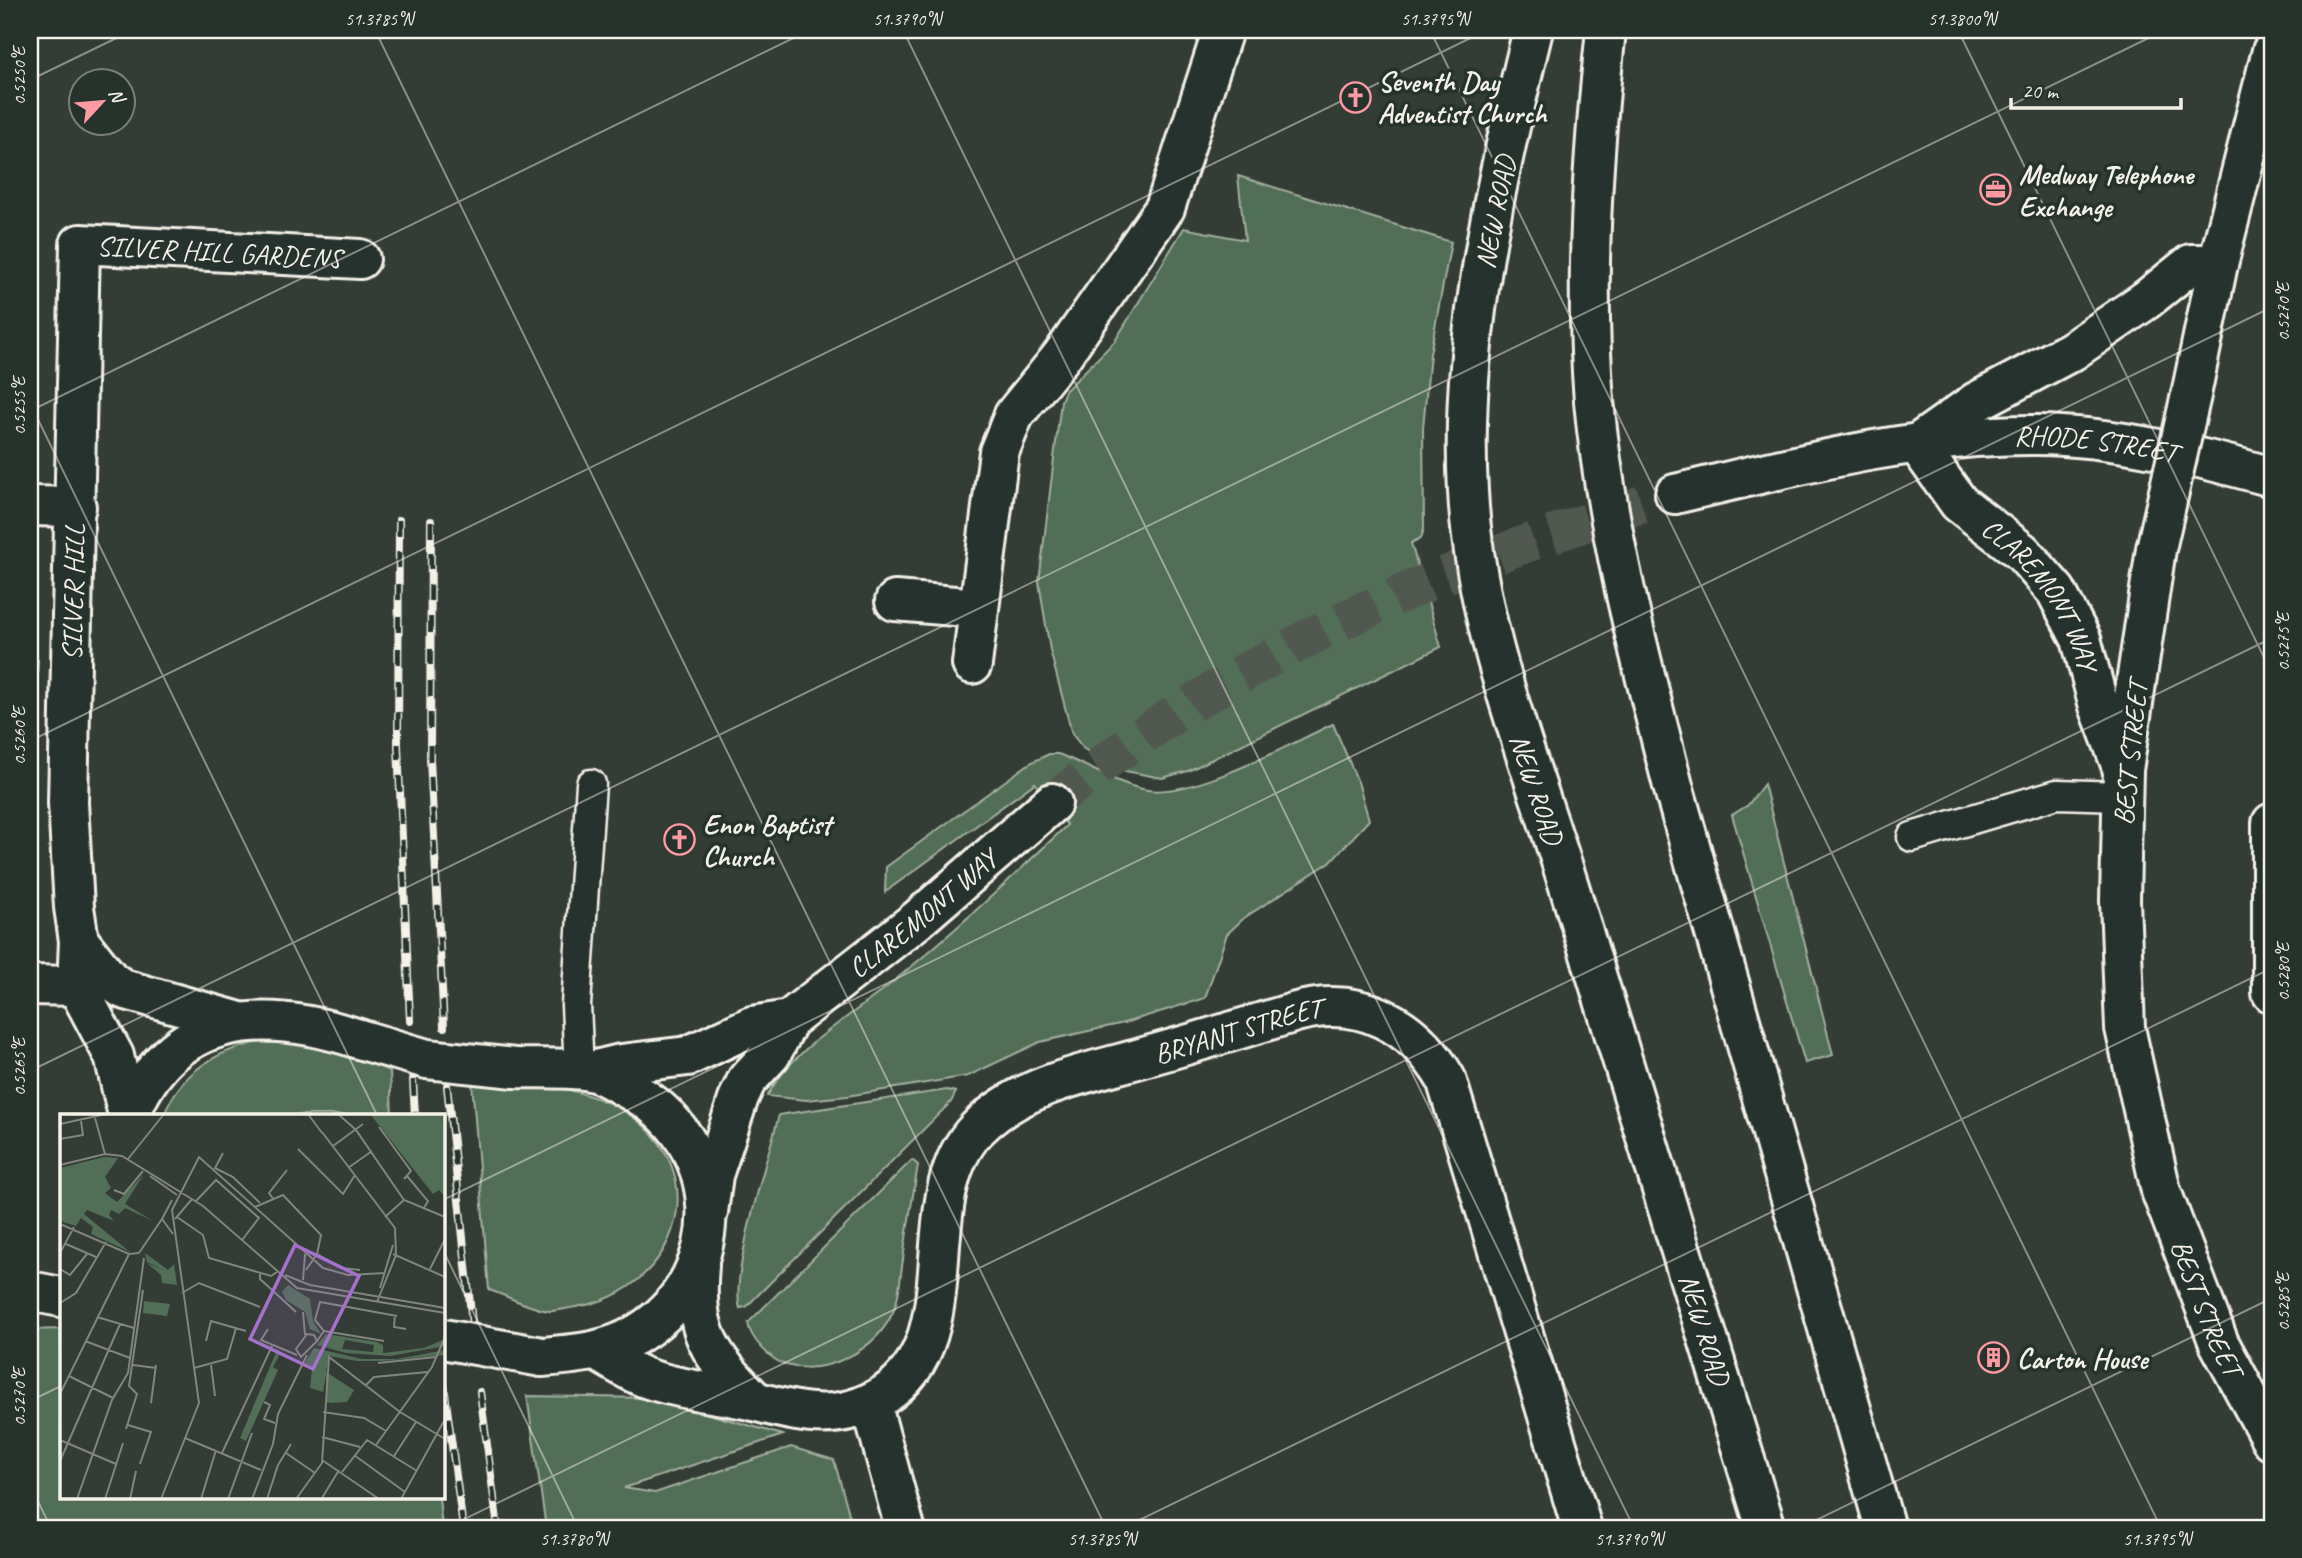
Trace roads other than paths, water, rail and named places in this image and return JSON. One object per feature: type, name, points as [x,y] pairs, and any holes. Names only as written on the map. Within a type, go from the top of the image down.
[{"type":"street","points":[[972,664],[999,452],[1006,428],[1021,404],[1061,357],[1165,208],[1223,30]]},
{"type":"street","name":"NEW ROAD","points":[[1533,30],[1493,212],[1472,358],[1467,455],[1471,540],[1497,669],[1573,897],[1766,1528]]},
{"type":"street","points":[[1606,30],[1596,142],[1591,276],[1594,400],[1605,483],[1646,683],[1673,786],[1885,1528]]},
{"type":"street","name":"BEST STREET","points":[[2272,51],[2218,264],[2156,549],[2122,783],[2120,900],[2125,1028],[2158,1177],[2219,1343],[2272,1441]]},
{"type":"street","name":"SILVER HILL GARDENS","points":[[80,244],[360,259]]},
{"type":"street","name":"SILVER HILL","points":[[77,986],[79,941],[74,907],[68,803],[80,244]]},
{"type":"street","points":[[1675,494],[1851,452],[1917,444],[1976,402],[2071,351],[2146,300],[2191,264],[2218,264]]},
{"type":"street","name":"RHODE STREET","points":[[1917,444],[2022,435],[2088,439],[2197,458],[2272,477]]},
{"type":"street","name":"CLAREMONT WAY","points":[[1917,444],[1959,503],[2022,552],[2061,599],[2081,639],[2122,783]]},
{"type":"street","points":[[30,506],[76,507]]},
{"type":"street","points":[[895,601],[979,608]]},
{"type":"street","name":"CLAREMONT WAY","points":[[699,1264],[713,1175],[743,1087],[771,1054],[789,1020],[917,920],[1052,803]]},
{"type":"street","points":[[2272,823],[2272,993]]},
{"type":"street","points":[[79,941],[110,979],[123,989],[236,1021],[298,1022],[427,1059],[515,1068],[585,1071],[646,1098],[668,1115],[695,1161],[708,1212]]},
{"type":"street","points":[[30,985],[77,986],[114,1056],[129,1114]]},
{"type":"street","name":"BRYANT STREET","points":[[598,1352],[650,1380],[755,1401],[795,1412],[828,1415],[870,1402],[902,1381],[919,1361],[932,1311],[951,1177],[961,1149],[996,1112],[1038,1088],[1296,1012],[1338,1006],[1364,1011],[1396,1023],[1422,1044],[1446,1079],[1473,1160],[1582,1528]]},
{"type":"street","name":"CLAREMONT WAY","points":[[585,1071],[688,1056],[752,1026],[789,1020]]},
{"type":"street","points":[[130,1114],[147,1079],[171,1053],[191,1039],[236,1021]]},
{"type":"street","points":[[444,1339],[542,1357],[598,1352],[650,1326],[677,1300],[699,1264]]},
{"type":"street","points":[[699,1264],[697,1308],[704,1334],[716,1358],[755,1401]]},
{"type":"street","points":[[870,1402],[905,1528]]},
{"type":"lane","points":[[1912,837],[2057,794],[2122,783]]},
{"type":"lane","points":[[585,1071],[576,1005],[591,784]]},
{"type":"tunnel","points":[[1052,803],[1122,750],[1195,702],[1270,658],[1348,618],[1509,550],[1675,494]]},
{"type":"railway","points":[[399,520],[398,745],[410,1021]]},
{"type":"railway","points":[[431,521],[430,759],[444,1027]]},
{"type":"railway","points":[[413,1080],[415,1114]]},
{"type":"railway","points":[[447,1086],[472,1323]]},
{"type":"railway","points":[[444,1386],[463,1528]]},
{"type":"railway","points":[[480,1392],[498,1528]]},
{"type":"place","name":"Seventh Day Adventist Church","points":[[1355,97]]},
{"type":"place","name":"Medway Telephone Exchange","points":[[1996,190]]},
{"type":"place","name":"Enon Baptist Church","points":[[680,840]]},
{"type":"place","name":"Carton House","points":[[1994,1358]]}]
